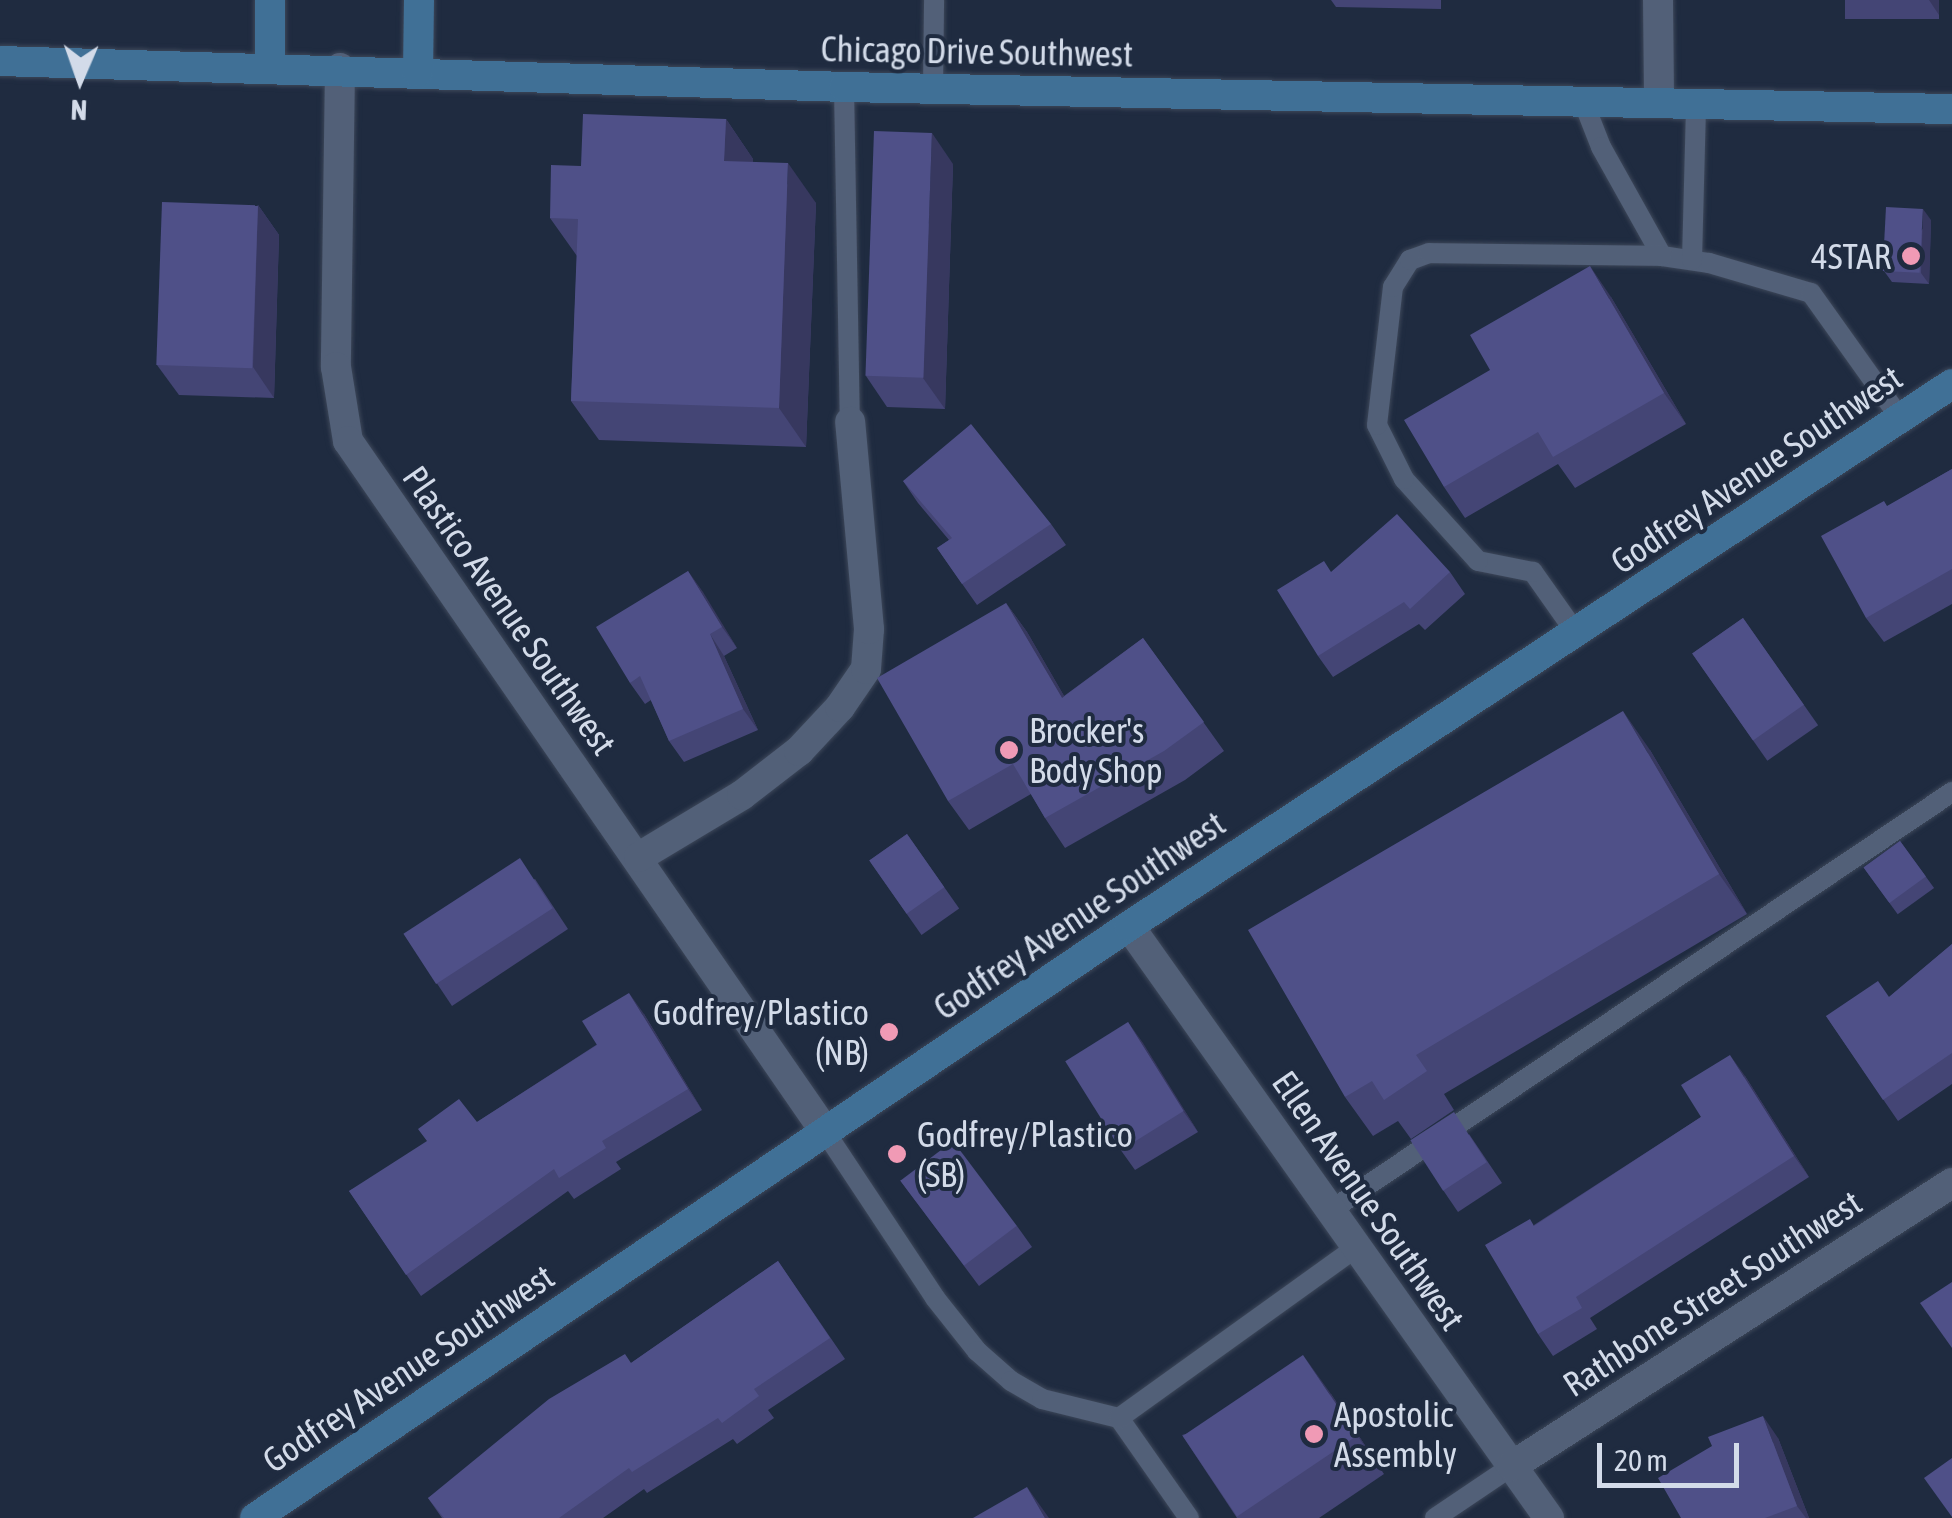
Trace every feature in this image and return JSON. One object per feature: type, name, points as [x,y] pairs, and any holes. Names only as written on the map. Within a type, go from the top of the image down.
[{"type":"main road","points":[[270,0],[270,67]]},
{"type":"main road","points":[[418,72],[419,0]]},
{"type":"main road","name":"Chicago Drive Southwest","points":[[0,61],[340,68],[844,87],[1952,109]]},
{"type":"main road","name":"Godfrey Avenue Southwest","points":[[255,1518],[1129,926],[1952,384]]},
{"type":"street","points":[[1658,0],[1659,102]]},
{"type":"street","name":"Plastico Avenue Southwest","points":[[340,68],[336,367],[348,441],[391,510],[639,857],[824,1130]]},
{"type":"street","points":[[639,857],[742,794],[798,751],[840,707],[866,669],[869,629],[850,422]]},
{"type":"street","name":"Ellen Avenue Southwest","points":[[1129,926],[1549,1518]]},
{"type":"street","name":"Rathbone Street Southwest","points":[[1512,1466],[1952,1183]]},
{"type":"lane","points":[[933,88],[934,0]]},
{"type":"lane","points":[[844,87],[850,422]]},
{"type":"lane","points":[[1583,101],[1601,147],[1662,256]]},
{"type":"lane","points":[[1692,260],[1696,103]]},
{"type":"lane","points":[[1576,633],[1533,572],[1478,561],[1404,479],[1377,425],[1393,287],[1410,260],[1428,252],[1662,256],[1692,260],[1811,293],[1900,418]]},
{"type":"lane","points":[[1331,1210],[1952,792]]},
{"type":"lane","points":[[824,1130],[934,1298],[978,1351],[1010,1381],[1042,1398],[1119,1418],[1189,1518]]},
{"type":"lane","points":[[1119,1418],[1357,1248]]},
{"type":"lane","points":[[1435,1518],[1512,1466]]},
{"type":"building","points":[[583,114],[726,119],[724,161],[788,163],[779,408],[571,401],[578,219],[550,218],[551,165],[581,166]]},
{"type":"building","points":[[874,131],[932,133],[923,378],[865,376]]},
{"type":"building","points":[[162,202],[258,205],[252,368],[156,365]]},
{"type":"building","points":[[1886,207],[1923,209],[1920,273],[1883,271]]},
{"type":"building","points":[[1590,266],[1664,393],[1553,457],[1538,432],[1444,487],[1404,420],[1490,370],[1470,335]]},
{"type":"building","points":[[971,424],[1051,524],[962,584],[937,548],[952,538],[903,481]]},
{"type":"building","points":[[1952,469],[1952,569],[1866,618],[1821,536],[1884,501],[1887,506]]},
{"type":"building","points":[[1397,514],[1450,572],[1410,609],[1404,602],[1318,656],[1277,590],[1324,561],[1331,572]]},
{"type":"building","points":[[688,571],[722,627],[710,634],[743,709],[669,741],[640,676],[630,683],[596,627]]},
{"type":"building","points":[[1006,603],[1062,698],[1143,638],[1204,722],[1164,751],[1045,818],[1013,764],[948,801],[877,678]]},
{"type":"building","points":[[1743,618],[1804,705],[1753,740],[1692,654]]},
{"type":"building","points":[[1623,711],[1719,874],[1416,1055],[1427,1071],[1384,1100],[1372,1081],[1345,1097],[1248,930]]},
{"type":"building","points":[[907,834],[944,887],[907,914],[869,860]]},
{"type":"building","points":[[1900,841],[1926,877],[1889,903],[1864,867]]},
{"type":"building","points":[[520,858],[553,908],[436,984],[403,934]]},
{"type":"building","points":[[1952,944],[1952,1053],[1883,1100],[1826,1016],[1878,981],[1889,997]]},
{"type":"building","points":[[629,993],[688,1089],[602,1141],[606,1148],[559,1178],[554,1169],[406,1275],[349,1191],[427,1141],[418,1129],[459,1099],[477,1122],[597,1045],[582,1021]]},
{"type":"building","points":[[1128,1022],[1184,1111],[1121,1150],[1065,1061]]},
{"type":"building","points":[[1730,1055],[1794,1156],[1576,1297],[1582,1308],[1538,1334],[1485,1245],[1530,1219],[1534,1226],[1701,1117],[1681,1085]]},
{"type":"building","points":[[1454,1112],[1487,1162],[1443,1191],[1410,1140]]},
{"type":"building","points":[[953,1141],[1017,1226],[964,1265],[900,1181]]},
{"type":"building","points":[[778,1261],[830,1338],[754,1389],[759,1396],[722,1423],[718,1418],[632,1472],[629,1468],[559,1518],[444,1518],[428,1498],[549,1399],[625,1354],[631,1363]]},
{"type":"building","points":[[1952,1282],[1952,1348],[1920,1303]]},
{"type":"building","points":[[1303,1355],[1357,1435],[1237,1516],[1183,1436]]},
{"type":"building","points":[[1763,1416],[1797,1506],[1765,1518],[1681,1518],[1658,1478],[1712,1446],[1708,1437]]},
{"type":"building","points":[[1952,1458],[1952,1517],[1924,1478]]},
{"type":"building","points":[[1027,1487],[1045,1518],[973,1518]]},
{"type":"place","name":"4STAR","points":[[1911,256]]},
{"type":"place","name":"Brocker's Body Shop","points":[[1009,750]]},
{"type":"place","name":"Godfrey/Plastico (NB)","points":[[889,1032]]},
{"type":"place","name":"Godfrey/Plastico (SB)","points":[[897,1154]]},
{"type":"place","name":"Apostolic Assembly","points":[[1314,1434]]}]
